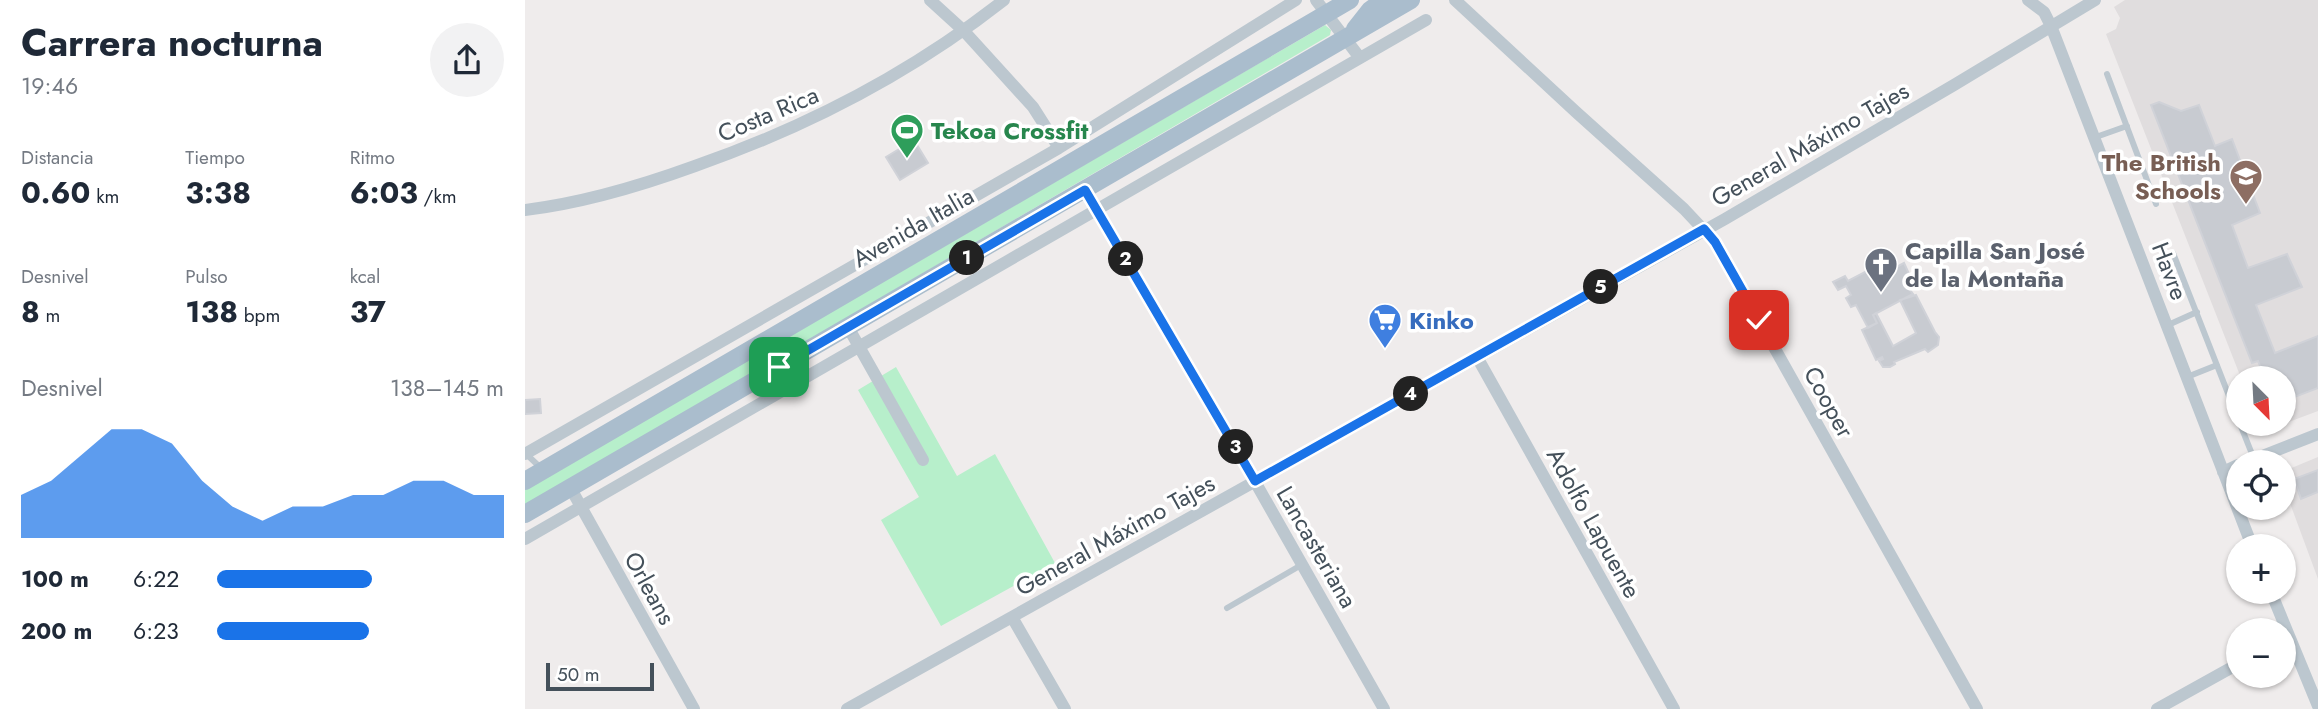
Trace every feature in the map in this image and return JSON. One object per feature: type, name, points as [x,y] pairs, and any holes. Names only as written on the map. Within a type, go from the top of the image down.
[{"type":"main road","name":"Avenida Italia","points":[[525,481],[1321,7],[1349,0]]},
{"type":"main road","points":[[1345,38],[1370,10],[1384,0]]},
{"type":"main road","points":[[525,514],[1411,0]]},
{"type":"street","points":[[930,0],[964,32],[1033,107],[1059,148]]},
{"type":"street","name":"Costa Rica","points":[[525,211],[578,201],[649,182],[798,127],[852,99],[964,32],[1004,0]]},
{"type":"street","name":"Avenida Italia","points":[[525,453],[1059,148],[1296,0]]},
{"type":"street","name":"Cooper","points":[[1455,0],[1684,209],[1715,242],[1977,709]]},
{"type":"street","name":"Havre","points":[[2028,0],[2043,6],[2247,534]]},
{"type":"street","name":"General Máximo Tajes","points":[[847,709],[1704,229],[1943,92],[2095,0]]},
{"type":"street","points":[[1321,7],[1360,58]]},
{"type":"street","points":[[525,539],[1426,20]]},
{"type":"street","points":[[1375,21],[1390,41]]},
{"type":"street","points":[[1294,66],[1309,88]]},
{"type":"street","points":[[1255,89],[1269,110]]},
{"type":"street","name":"Lancasteriana","points":[[1085,190],[1303,564],[1384,709]]},
{"type":"street","points":[[911,290],[922,310]]},
{"type":"street","points":[[848,327],[923,460]]},
{"type":"street","name":"Adolfo Lapuente","points":[[1477,357],[1674,709]]},
{"type":"street","points":[[2278,450],[2318,434]]},
{"type":"street","name":"Orleans","points":[[570,488],[694,709]]},
{"type":"street","points":[[1012,617],[1065,709]]},
{"type":"street","points":[[2296,659],[2318,706]]},
{"type":"street","points":[[2157,709],[2226,671]]},
{"type":"lane","points":[[2107,74],[2156,204]]},
{"type":"lane","points":[[2096,138],[2127,126]]},
{"type":"lane","points":[[2173,253],[2226,388]]},
{"type":"lane","points":[[2168,325],[2197,312]]},
{"type":"lane","points":[[2187,377],[2217,365]]},
{"type":"lane","points":[[525,453],[543,471]]},
{"type":"lane","points":[[1227,608],[1303,564]]},
{"type":"shaded area","name":"The British Schools","points":[[2125,0],[2318,0],[2318,411],[2296,419],[2296,366],[2236,366],[2106,34],[2116,29],[2120,18],[2114,7]]},
{"type":"shaded area","points":[[2318,457],[2318,579],[2296,519],[2296,466]]},
{"type":"green space","points":[[1325,25],[1331,30],[1330,35],[525,506],[525,490]]},
{"type":"green space","points":[[896,367],[957,476],[995,454],[1055,563],[941,626],[881,520],[919,497],[858,390]]},
{"type":"building","points":[[2159,102],[2181,111],[2199,105],[2215,146],[2232,139],[2260,213],[2232,225],[2248,268],[2287,254],[2302,287],[2256,305],[2275,353],[2318,336],[2318,388],[2296,396],[2296,366],[2260,366],[2258,361],[2252,363],[2151,105]]},
{"type":"building","name":"Tekoa Crossfit","points":[[914,140],[928,163],[900,180],[886,157]]},
{"type":"building","name":"Capilla San José de la Montaña","points":[[1886,261],[1891,270],[1904,263],[1911,278],[1904,282],[1913,294],[1873,315],[1877,323],[1868,328],[1856,305],[1851,307],[1846,298],[1851,295],[1846,286],[1838,290],[1833,282],[1845,276],[1848,281]]},
{"type":"building","name":"Capilla San José de la Montaña","points":[[1916,295],[1939,337],[1938,345],[1928,352],[1925,349],[1894,362],[1890,367],[1883,367],[1879,361],[1882,357],[1876,360],[1862,330],[1877,323],[1873,315],[1876,313],[1893,346],[1916,333],[1900,300]]},
{"type":"building","points":[[540,399],[541,413],[525,414],[525,400]]},
{"type":"building","points":[[2318,470],[2318,492],[2301,499],[2296,478]]},
{"type":"place","name":"Tekoa Crossfit","points":[[907,160]]},
{"type":"place","name":"The British Schools","points":[[2246,206]]},
{"type":"place","name":"Capilla San José de la Montaña","points":[[1881,294]]},
{"type":"place","name":"Kinko","points":[[1385,350]]},
{"type":"route","points":[[779,367],[1085,190],[1255,481],[1704,229],[1715,242],[1759,320]]}]
